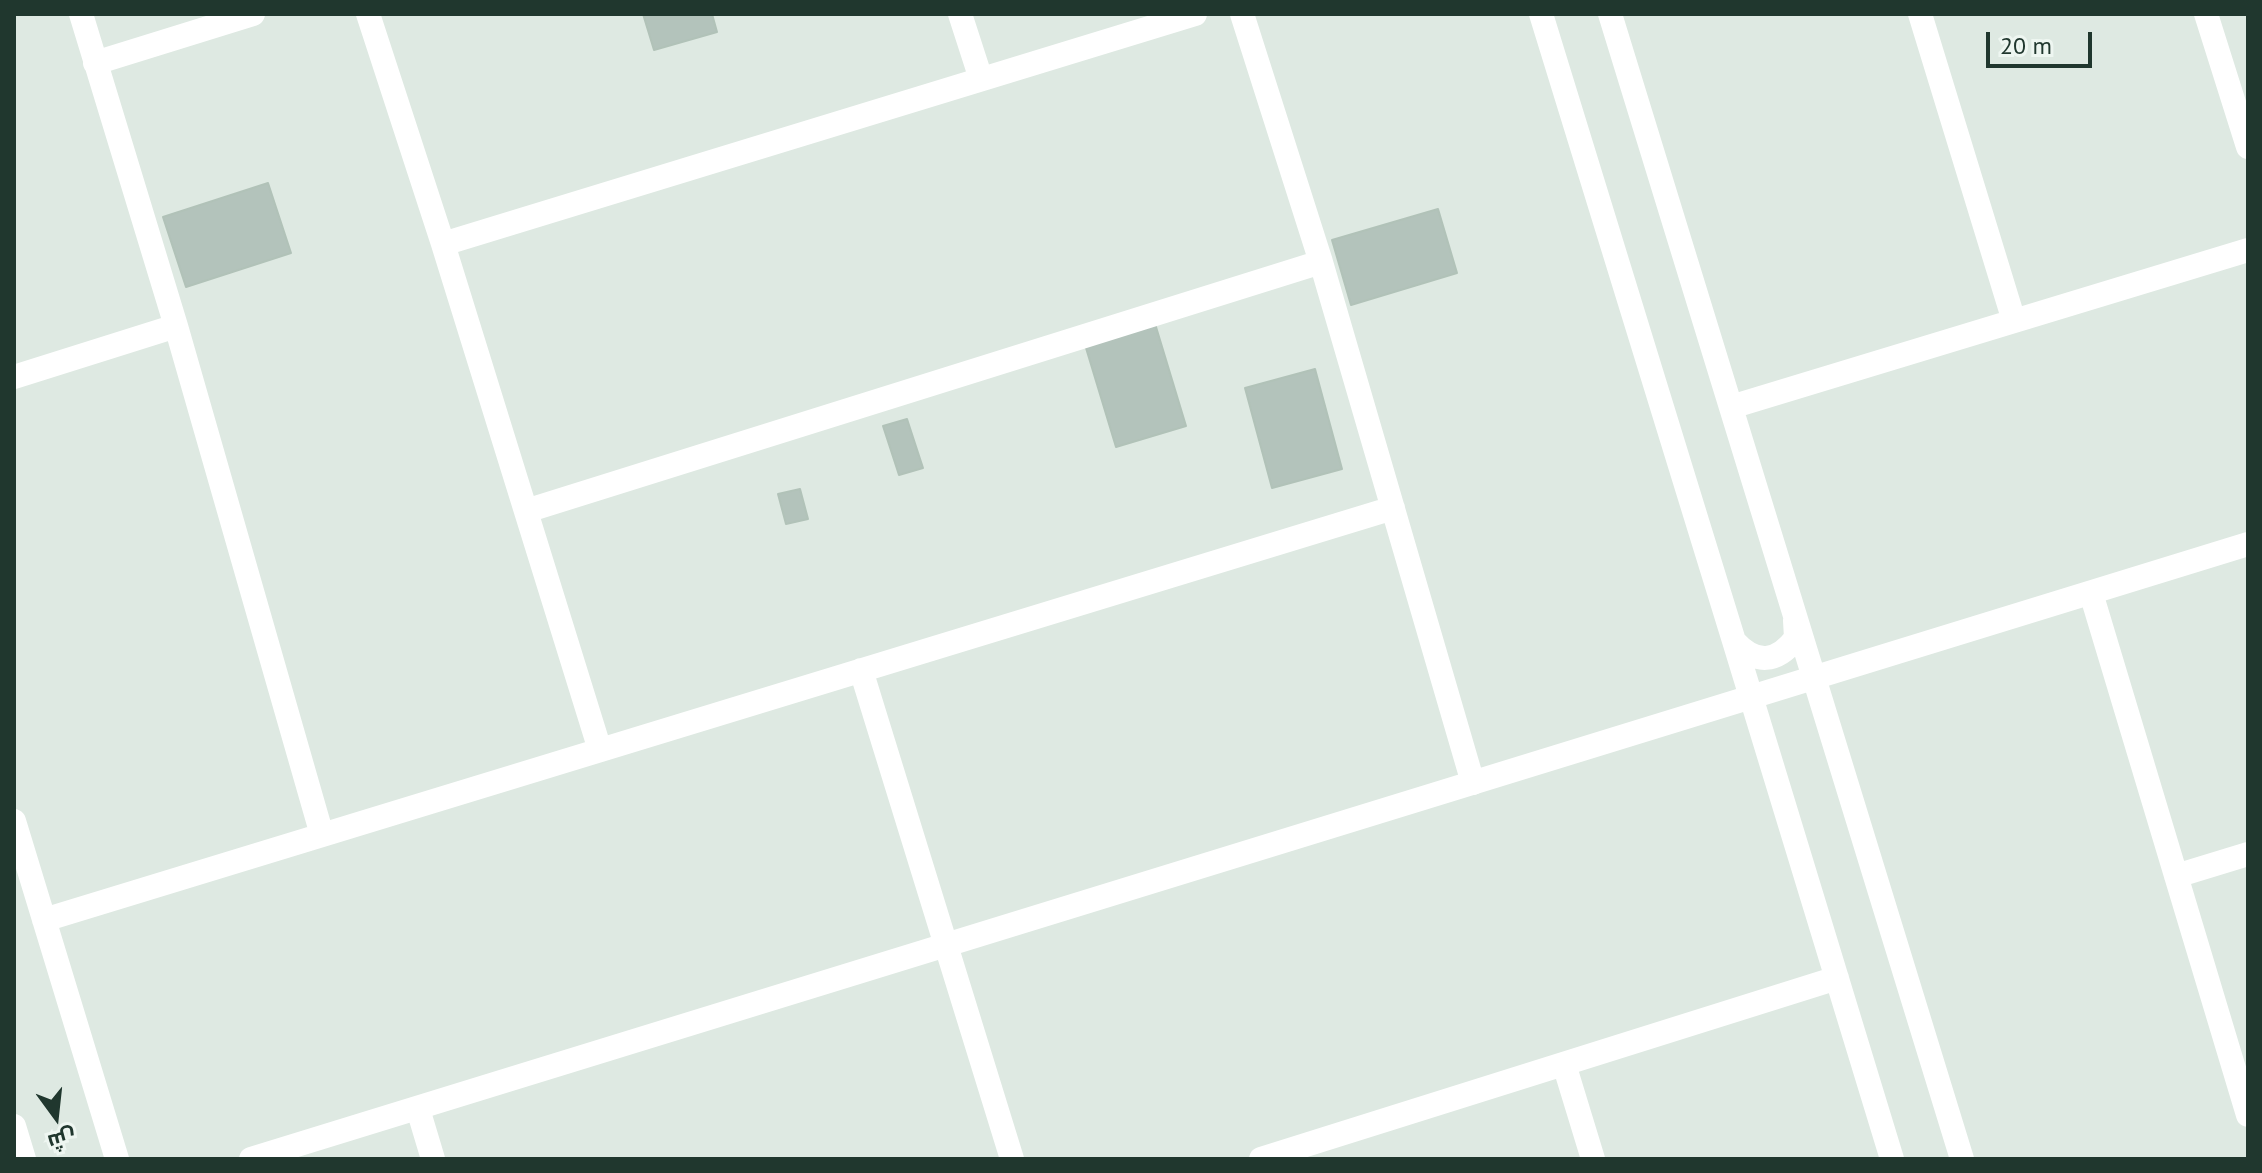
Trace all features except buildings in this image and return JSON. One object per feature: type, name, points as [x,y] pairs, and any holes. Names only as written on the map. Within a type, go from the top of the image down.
[{"type":"street","points":[[81,14],[176,326],[322,835]]},
{"type":"street","points":[[95,63],[253,14]]},
{"type":"street","points":[[368,14],[600,750]]},
{"type":"street","points":[[960,14],[981,79]]},
{"type":"street","points":[[443,244],[1195,14]]},
{"type":"street","points":[[1242,14],[1321,262],[1473,783]]},
{"type":"street","points":[[1541,14],[1892,1159]]},
{"type":"street","points":[[1610,14],[1962,1159]]},
{"type":"street","points":[[1920,14],[2014,321]]},
{"type":"street","points":[[2206,14],[2248,147]]},
{"type":"street","points":[[1731,407],[2248,250]]},
{"type":"street","points":[[526,511],[1321,262]]},
{"type":"street","points":[[14,377],[176,326]]},
{"type":"street","points":[[44,920],[1393,508]]},
{"type":"street","points":[[251,1159],[2248,544]]},
{"type":"street","points":[[2091,593],[2248,1115]]},
{"type":"street","points":[[1734,641],[1744,652],[1758,658],[1787,651],[1796,638],[1792,609]]},
{"type":"street","points":[[1772,657],[1788,686]]},
{"type":"street","points":[[861,670],[1012,1159]]},
{"type":"street","points":[[14,821],[117,1159]]},
{"type":"street","points":[[2176,876],[2248,854]]},
{"type":"street","points":[[1261,1159],[1314,1151],[1564,1064],[1837,978]]},
{"type":"street","points":[[1564,1064],[1593,1159]]},
{"type":"street","points":[[418,1109],[433,1159]]},
{"type":"street","points":[[14,1126],[24,1159]]}]
